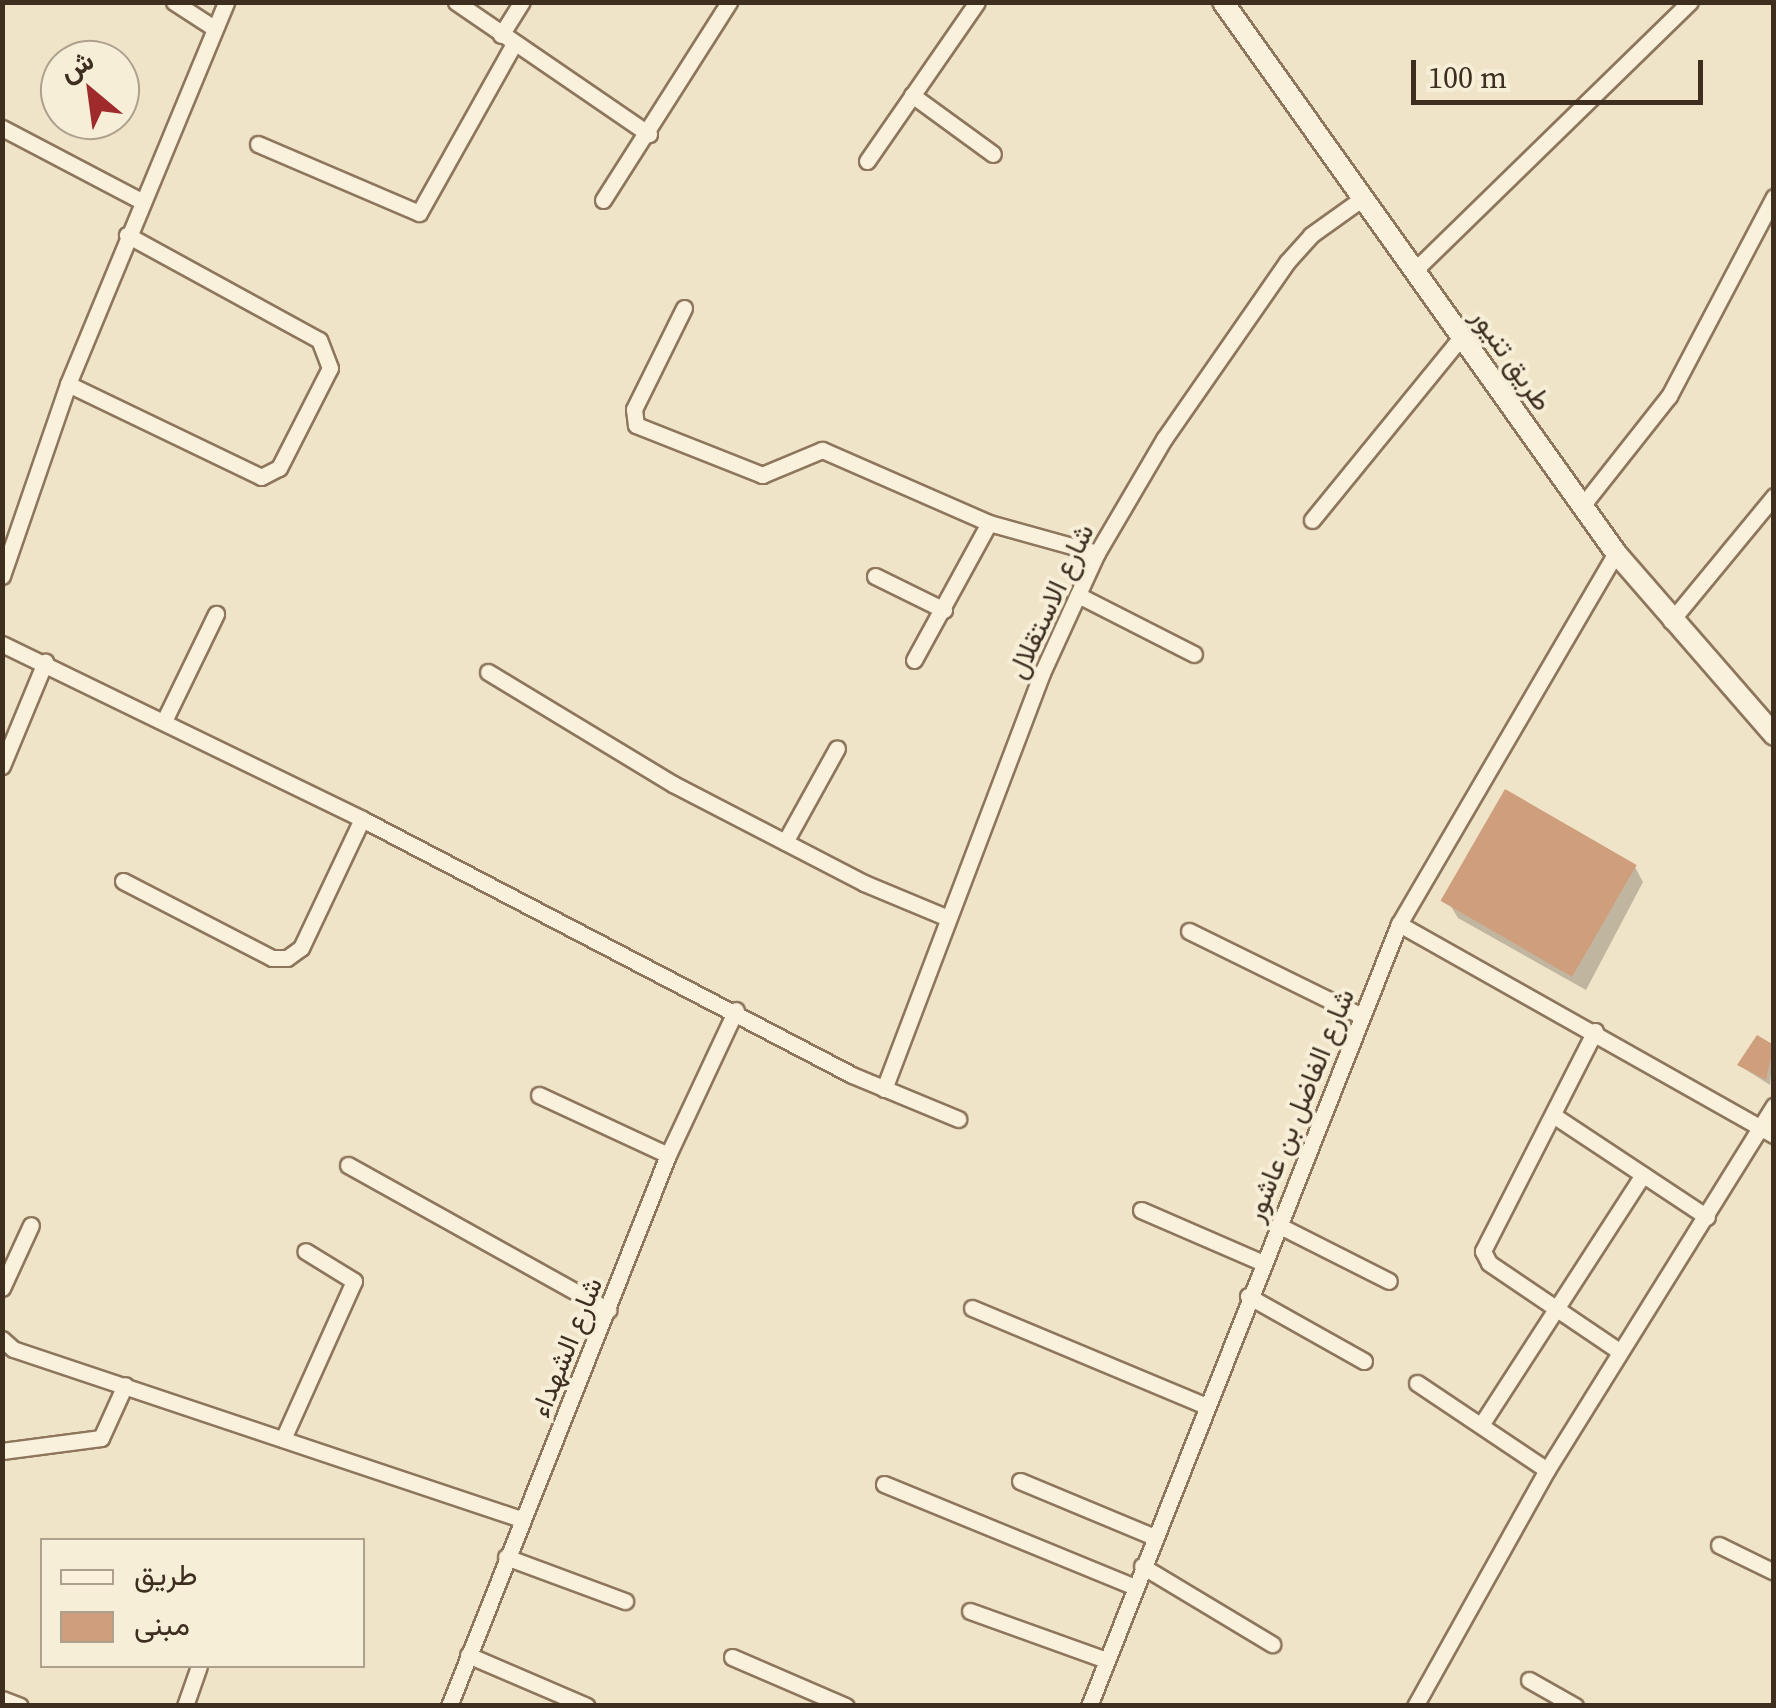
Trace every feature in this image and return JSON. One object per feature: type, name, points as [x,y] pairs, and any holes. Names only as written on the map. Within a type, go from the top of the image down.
[{"type":"main road","name":"طريق تنيور","points":[[1223,2],[1616,553],[1671,621],[1774,735]]},
{"type":"street","points":[[174,2],[214,28]]},
{"type":"street","points":[[2,576],[68,384],[226,2]]},
{"type":"street","points":[[456,2],[649,134]]},
{"type":"street","points":[[258,144],[418,213],[507,40],[522,2]]},
{"type":"street","points":[[603,200],[649,134],[729,2]]},
{"type":"street","points":[[867,162],[976,2]]},
{"type":"street","points":[[1415,270],[1690,2]]},
{"type":"street","points":[[912,95],[993,154]]},
{"type":"street","points":[[2,128],[141,201]]},
{"type":"street","points":[[1582,506],[1669,396],[1774,196]]},
{"type":"street","name":"شارع الاستقلال","points":[[884,1088],[948,918],[1097,552],[1164,438],[1287,262],[1311,235],[1364,197]]},
{"type":"street","points":[[68,384],[262,477],[279,468],[330,368],[319,340],[127,235]]},
{"type":"street","points":[[684,308],[634,409],[636,424],[762,474],[822,450],[989,524],[1097,552]]},
{"type":"street","points":[[1312,520],[1462,336]]},
{"type":"street","points":[[1671,621],[1774,496]]},
{"type":"street","points":[[914,660],[989,524]]},
{"type":"street","name":"شارع الفاضل بن عاشور","points":[[1089,1706],[1152,1536],[1399,924],[1616,553]]},
{"type":"street","points":[[875,576],[944,610]]},
{"type":"street","points":[[1078,595],[1194,654]]},
{"type":"street","points":[[165,720],[216,614]]},
{"type":"street","points":[[2,644],[165,720],[884,1088],[958,1119]]},
{"type":"street","points":[[2,766],[45,662]]},
{"type":"street","points":[[488,672],[673,784],[785,842],[948,918]]},
{"type":"street","points":[[785,842],[837,748]]},
{"type":"street","points":[[123,881],[272,958],[287,958],[301,948],[362,820]]},
{"type":"street","points":[[1399,924],[1766,1130]]},
{"type":"street","points":[[1188,930],[1362,1016]]},
{"type":"street","name":"شارع الشهداء","points":[[449,1706],[668,1156],[736,1010]]},
{"type":"street","points":[[1595,1031],[1556,1117],[1483,1252],[1489,1263],[1619,1351]]},
{"type":"street","points":[[539,1095],[668,1156]]},
{"type":"street","points":[[1415,1706],[1547,1470],[1619,1351],[1766,1130],[1774,1106]]},
{"type":"street","points":[[1556,1117],[1707,1217]]},
{"type":"street","points":[[348,1165],[608,1310]]},
{"type":"street","points":[[1481,1425],[1560,1311],[1642,1175]]},
{"type":"street","points":[[1141,1210],[1261,1262]]},
{"type":"street","points":[[2,1288],[31,1225]]},
{"type":"street","points":[[1278,1226],[1388,1281]]},
{"type":"street","points":[[282,1439],[354,1281],[305,1251]]},
{"type":"street","points":[[1248,1296],[1364,1362]]},
{"type":"street","points":[[972,1308],[1204,1405]]},
{"type":"street","points":[[2,1340],[13,1349],[521,1519]]},
{"type":"street","points":[[1416,1382],[1547,1470]]},
{"type":"street","points":[[2,1451],[101,1438],[125,1384]]},
{"type":"street","points":[[1020,1481],[1152,1536]]},
{"type":"street","points":[[884,1484],[1134,1587]]},
{"type":"street","points":[[1719,1545],[1774,1572]]},
{"type":"street","points":[[506,1557],[625,1601]]},
{"type":"street","points":[[1142,1566],[1272,1644]]},
{"type":"street","points":[[970,1611],[1106,1660]]},
{"type":"street","points":[[468,1656],[586,1706]]},
{"type":"street","points":[[732,1658],[846,1706]]},
{"type":"street","points":[[184,1706],[198,1668]]},
{"type":"street","points":[[1529,1680],[1576,1706]]},
{"type":"street","points":[[2,1699],[20,1706]]},
{"type":"building","points":[[1505,789],[1637,865],[1572,977],[1440,901]]},
{"type":"building","points":[[1757,1035],[1774,1045],[1766,1080],[1737,1065]]}]
